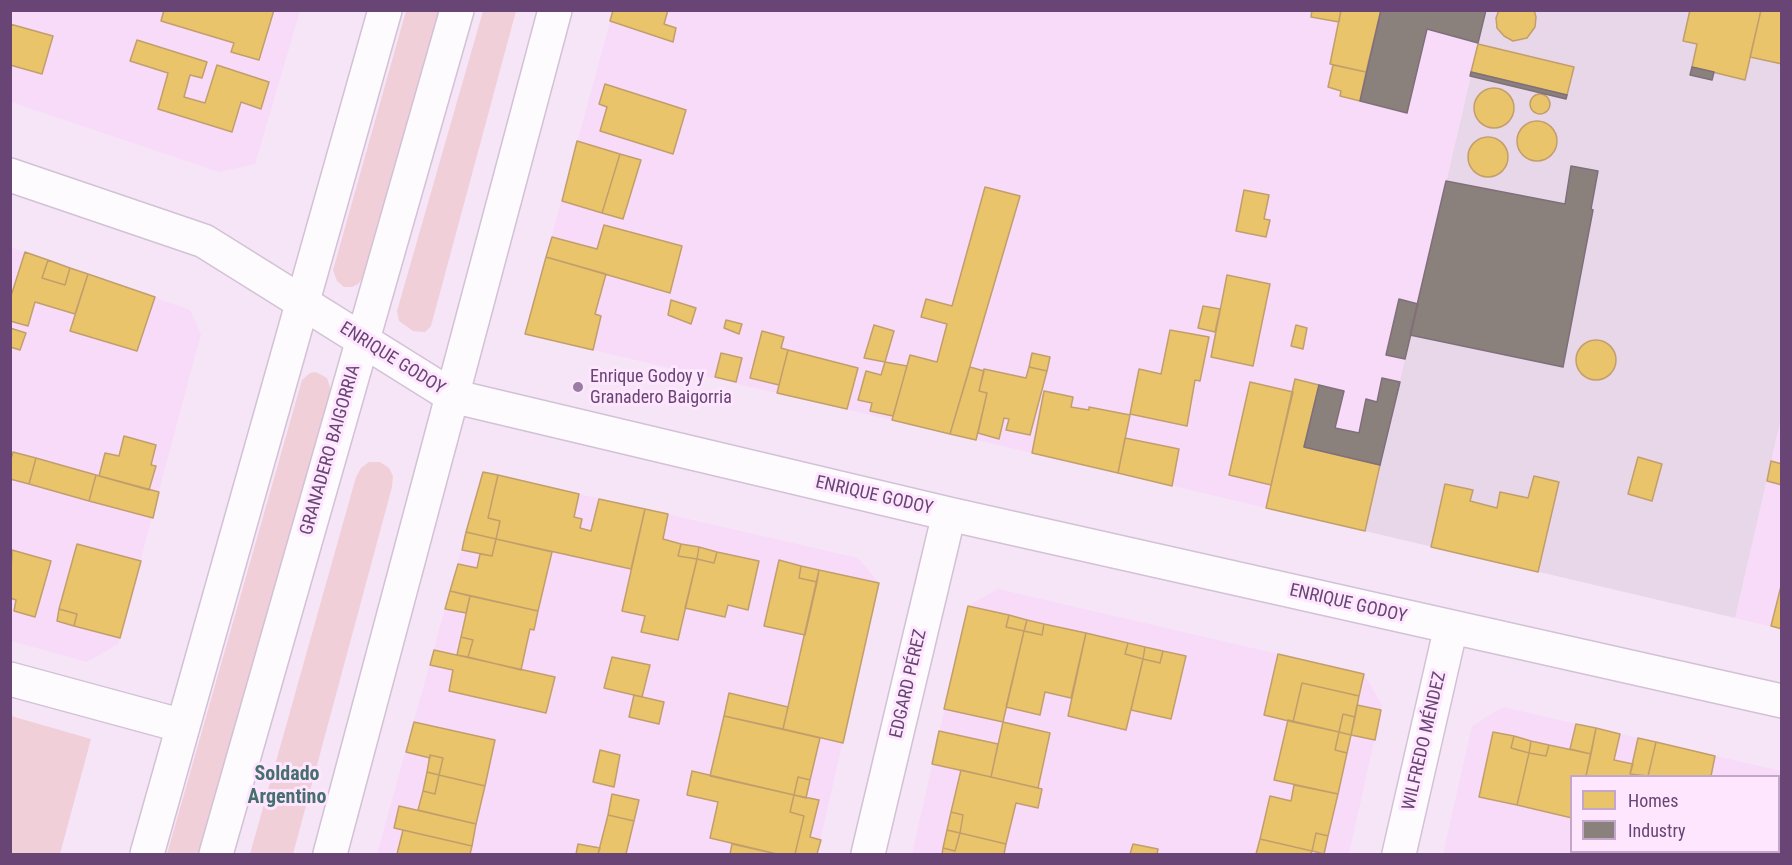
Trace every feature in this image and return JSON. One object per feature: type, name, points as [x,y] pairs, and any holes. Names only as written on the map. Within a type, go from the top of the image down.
[{"type":"street","points":[[147,855],[385,10]]},
{"type":"street","name":"GRANADERO BAIGORRIA","points":[[216,855],[457,10]]},
{"type":"street","points":[[330,855],[555,10]]},
{"type":"street","name":"ENRIQUE GODOY","points":[[10,175],[204,241],[452,396],[949,513],[1782,701]]},
{"type":"street","name":"EDGARD PÉREZ","points":[[868,855],[949,513]]},
{"type":"street","name":"WILFREDO MÉNDEZ","points":[[1399,855],[1450,627]]},
{"type":"street","points":[[10,679],[183,726]]},
{"type":"shaded area","points":[[11,11],[300,11],[255,164],[219,172],[11,102]]},
{"type":"shaded area","points":[[406,11],[439,11],[362,279],[352,287],[344,287],[337,281],[333,270]]},
{"type":"shaded area","points":[[483,11],[516,11],[431,326],[425,332],[413,331],[399,321],[397,311]]},
{"type":"shaded area","points":[[613,11],[1486,11],[1365,531],[525,334]]},
{"type":"shaded area","points":[[1486,11],[1781,11],[1781,418],[1735,618],[1365,531]]},
{"type":"shaded area","points":[[10,247],[190,310],[201,334],[118,644],[87,662],[11,641]]},
{"type":"shaded area","points":[[316,372],[327,378],[331,390],[199,854],[167,854],[302,380],[310,373]]},
{"type":"shaded area","points":[[1781,418],[1781,629],[1735,618]]},
{"type":"shaded area","points":[[369,462],[380,462],[389,468],[393,476],[392,487],[293,854],[250,854],[356,477],[361,468]]},
{"type":"shaded area","points":[[483,472],[858,558],[879,583],[817,854],[377,854]]},
{"type":"shaded area","points":[[998,589],[1364,674],[1382,705],[1349,854],[912,854],[968,606]]},
{"type":"shaded area","points":[[1503,707],[1781,771],[1781,854],[1443,854],[1472,726]]},
{"type":"shaded area","points":[[11,716],[91,739],[60,854],[11,854]]},
{"type":"building: Homes","points":[[164,10],[274,10],[259,60],[231,52],[234,43],[161,21]]},
{"type":"building: Homes","points":[[613,10],[668,10],[664,24],[676,28],[673,42],[610,21]]},
{"type":"building: Homes","points":[[1312,10],[1341,10],[1339,22],[1311,17]]},
{"type":"building: Homes","points":[[1341,10],[1381,10],[1366,72],[1330,64]]},
{"type":"building: Homes","points":[[1499,10],[1534,10],[1535,27],[1527,38],[1513,41],[1497,28],[1496,18]]},
{"type":"building: Homes","points":[[1690,10],[1761,10],[1745,80],[1692,67],[1697,44],[1683,41]]},
{"type":"building: Homes","points":[[1761,10],[1782,10],[1782,64],[1750,57]]},
{"type":"building: Homes","points":[[10,24],[53,36],[42,74],[10,65]]},
{"type":"building: Homes","points":[[137,40],[207,62],[202,78],[190,75],[184,97],[205,103],[217,65],[269,82],[261,109],[241,102],[232,132],[158,109],[168,73],[130,61]]},
{"type":"building: Homes","points":[[1478,44],[1574,67],[1567,95],[1471,72]]},
{"type":"building: Homes","points":[[1333,65],[1366,72],[1360,101],[1340,96],[1341,91],[1328,87]]},
{"type":"building: Homes","points":[[605,84],[686,110],[673,154],[600,131],[607,107],[599,104]]},
{"type":"building: Homes","points":[[1494,88],[1502,89],[1508,94],[1513,100],[1513,116],[1508,122],[1502,127],[1494,128],[1486,127],[1480,122],[1475,116],[1474,108],[1475,100],[1480,94],[1486,89]]},
{"type":"building: Homes","points":[[1540,94],[1547,97],[1550,104],[1547,111],[1540,114],[1533,111],[1530,104],[1533,97]]},
{"type":"building: Homes","points":[[1537,121],[1545,122],[1551,127],[1556,133],[1556,149],[1551,155],[1545,160],[1537,161],[1529,160],[1523,155],[1518,149],[1517,141],[1518,133],[1523,127],[1529,122]]},
{"type":"building: Homes","points":[[1488,137],[1496,138],[1502,143],[1507,149],[1507,165],[1502,171],[1496,176],[1488,177],[1480,176],[1474,171],[1469,165],[1468,157],[1469,149],[1474,143],[1480,138]]},
{"type":"building: Homes","points":[[577,141],[620,154],[602,213],[562,201]]},
{"type":"building: Homes","points":[[620,154],[641,160],[623,219],[602,213]]},
{"type":"building: Homes","points":[[985,187],[1020,196],[950,434],[892,420],[910,355],[937,362],[947,324],[921,317],[926,299],[952,306]]},
{"type":"building: Homes","points":[[1244,190],[1269,195],[1264,219],[1270,220],[1266,237],[1236,231]]},
{"type":"building: Homes","points":[[604,225],[682,246],[670,293],[546,257],[552,237],[597,249]]},
{"type":"building: Homes","points":[[25,252],[48,260],[42,278],[65,285],[70,268],[88,274],[75,314],[35,302],[28,326],[10,321],[10,299]]},
{"type":"building: Homes","points":[[546,257],[606,274],[595,314],[601,316],[593,350],[525,334]]},
{"type":"building: Homes","points":[[48,260],[70,268],[65,285],[42,278]]},
{"type":"building: Homes","points":[[88,274],[155,297],[137,351],[70,331]]},
{"type":"building: Homes","points":[[1227,275],[1270,284],[1253,366],[1211,357]]},
{"type":"building: Homes","points":[[671,300],[696,308],[691,324],[668,315]]},
{"type":"building: Homes","points":[[1203,306],[1220,309],[1215,332],[1198,328]]},
{"type":"building: Homes","points":[[726,320],[742,324],[739,334],[724,328]]},
{"type":"building: Homes","points":[[874,325],[894,331],[885,362],[864,358]]},
{"type":"building: Homes","points":[[1296,325],[1307,328],[1303,349],[1291,346]]},
{"type":"building: Homes","points":[[10,328],[26,333],[20,350],[10,347]]},
{"type":"building: Homes","points":[[1170,330],[1209,337],[1200,381],[1195,380],[1187,426],[1130,414],[1139,369],[1161,374]]},
{"type":"building: Homes","points":[[762,331],[784,337],[781,348],[788,350],[779,385],[750,378]]},
{"type":"building: Homes","points":[[1596,340],[1604,341],[1610,346],[1615,352],[1615,368],[1610,374],[1604,379],[1596,380],[1588,379],[1582,374],[1577,368],[1576,360],[1577,352],[1582,346],[1588,341]]},
{"type":"building: Homes","points":[[788,350],[858,368],[847,409],[777,393]]},
{"type":"building: Homes","points":[[721,353],[742,358],[736,382],[715,377]]},
{"type":"building: Homes","points":[[1032,353],[1050,357],[1047,371],[1029,367]]},
{"type":"building: Homes","points":[[885,362],[907,366],[893,416],[870,411],[872,403],[858,400],[866,371],[881,375]]},
{"type":"building: Homes","points":[[970,367],[984,371],[979,391],[987,393],[976,440],[950,434]]},
{"type":"building: Homes","points":[[1029,367],[1047,371],[1030,435],[1006,430],[1009,419],[1004,418],[999,439],[978,433],[987,393],[979,391],[984,369],[1026,378]]},
{"type":"building: Homes","points":[[1295,379],[1319,385],[1304,447],[1380,465],[1365,531],[1266,508]]},
{"type":"building: Homes","points":[[1250,382],[1293,392],[1271,485],[1229,475]]},
{"type":"building: Homes","points":[[1044,391],[1073,397],[1071,407],[1089,410],[1089,407],[1130,415],[1118,473],[1032,453]]},
{"type":"building: Homes","points":[[124,436],[156,445],[151,465],[156,466],[149,490],[99,476],[105,453],[119,456]]},
{"type":"building: Homes","points":[[1125,438],[1179,449],[1172,486],[1118,473]]},
{"type":"building: Homes","points":[[13,452],[36,458],[29,484],[10,479],[10,462]]},
{"type":"building: Homes","points":[[1638,457],[1662,464],[1652,501],[1628,494]]},
{"type":"building: Homes","points":[[36,458],[96,475],[89,501],[29,484]]},
{"type":"building: Homes","points":[[1771,461],[1782,464],[1782,485],[1767,481]]},
{"type":"building: Homes","points":[[483,472],[498,475],[488,518],[500,521],[496,539],[466,532]]},
{"type":"building: Homes","points":[[96,475],[159,492],[153,518],[89,501]]},
{"type":"building: Homes","points":[[498,475],[579,494],[574,517],[582,519],[580,528],[591,531],[599,499],[645,509],[631,569],[496,539],[500,521],[488,518]]},
{"type":"building: Homes","points":[[1534,476],[1559,482],[1538,572],[1431,547],[1445,484],[1473,490],[1470,501],[1497,508],[1500,492],[1528,498]]},
{"type":"building: Homes","points":[[645,509],[668,514],[663,539],[681,544],[678,556],[697,559],[678,640],[641,632],[645,616],[622,611]]},
{"type":"building: Homes","points":[[466,532],[496,539],[492,556],[462,550]]},
{"type":"building: Homes","points":[[496,539],[552,552],[538,611],[450,591],[458,564],[477,568],[480,554],[492,556]]},
{"type":"building: Homes","points":[[77,544],[141,561],[120,638],[74,626],[77,614],[59,609]]},
{"type":"building: Homes","points":[[681,544],[699,547],[697,559],[678,556]]},
{"type":"building: Homes","points":[[699,547],[717,552],[714,563],[697,559]]},
{"type":"building: Homes","points":[[12,550],[51,561],[35,617],[14,611],[16,600],[10,598]]},
{"type":"building: Homes","points":[[717,552],[759,561],[748,610],[728,605],[725,617],[685,608],[697,559],[714,563]]},
{"type":"building: Homes","points":[[779,560],[801,566],[799,578],[817,582],[805,635],[764,626]]},
{"type":"building: Homes","points":[[801,566],[819,570],[817,582],[799,578]]},
{"type":"building: Homes","points":[[819,570],[879,583],[843,743],[783,729]]},
{"type":"building: Homes","points":[[1782,582],[1782,629],[1771,626]]},
{"type":"building: Homes","points":[[450,591],[470,596],[466,613],[445,609]]},
{"type":"building: Homes","points":[[470,596],[538,611],[534,630],[530,629],[521,670],[468,657],[473,640],[461,637]]},
{"type":"building: Homes","points":[[968,606],[1009,615],[1006,627],[1024,631],[1003,722],[944,709]]},
{"type":"building: Homes","points":[[59,609],[77,614],[74,626],[57,621]]},
{"type":"building: Homes","points":[[1009,615],[1027,620],[1024,631],[1006,627]]},
{"type":"building: Homes","points":[[1027,620],[1044,624],[1042,635],[1024,631]]},
{"type":"building: Homes","points":[[1044,624],[1086,633],[1071,698],[1045,692],[1040,715],[1006,707],[1024,631],[1042,635]]},
{"type":"building: Homes","points":[[1086,633],[1128,643],[1125,654],[1143,659],[1126,730],[1068,716]]},
{"type":"building: Homes","points":[[461,637],[473,640],[468,657],[457,655]]},
{"type":"building: Homes","points":[[1128,643],[1145,647],[1143,659],[1125,654]]},
{"type":"building: Homes","points":[[1145,647],[1163,651],[1160,663],[1143,659]]},
{"type":"building: Homes","points":[[434,650],[555,677],[546,713],[449,691],[453,670],[430,665]]},
{"type":"building: Homes","points":[[1163,651],[1186,656],[1171,719],[1131,710],[1143,659],[1160,663]]},
{"type":"building: Homes","points":[[1278,654],[1364,674],[1359,696],[1302,683],[1293,722],[1264,715]]},
{"type":"building: Homes","points":[[612,657],[650,665],[642,697],[604,688]]},
{"type":"building: Homes","points":[[1302,683],[1359,696],[1355,717],[1343,714],[1339,732],[1293,722]]},
{"type":"building: Homes","points":[[729,693],[788,707],[783,729],[724,716]]},
{"type":"building: Homes","points":[[634,695],[664,702],[659,724],[629,717]]},
{"type":"building: Homes","points":[[1357,705],[1381,710],[1375,740],[1351,735]]},
{"type":"building: Homes","points":[[1343,714],[1355,717],[1351,735],[1339,732]]},
{"type":"building: Homes","points":[[724,716],[820,738],[810,780],[798,777],[794,795],[710,776]]},
{"type":"building: Homes","points":[[1288,720],[1339,732],[1335,750],[1347,753],[1338,794],[1274,780]]},
{"type":"building: Homes","points":[[414,722],[495,740],[485,786],[439,775],[443,758],[430,755],[430,758],[406,752]]},
{"type":"building: Homes","points":[[1003,722],[1050,733],[1038,788],[991,777]]},
{"type":"building: Homes","points":[[1576,724],[1596,728],[1591,754],[1570,749]]},
{"type":"building: Homes","points":[[1596,728],[1620,734],[1614,760],[1633,764],[1630,774],[1636,775],[1586,775]]},
{"type":"building: Homes","points":[[939,731],[998,744],[991,777],[932,764]]},
{"type":"building: Homes","points":[[1339,732],[1351,735],[1347,753],[1335,750]]},
{"type":"building: Homes","points":[[1493,732],[1514,736],[1511,748],[1529,753],[1517,805],[1479,797]]},
{"type":"building: Homes","points":[[1514,736],[1531,741],[1529,753],[1511,748]]},
{"type":"building: Homes","points":[[1638,738],[1656,742],[1648,775],[1630,774]]},
{"type":"building: Homes","points":[[1531,741],[1549,745],[1546,756],[1529,753]]},
{"type":"building: Homes","points":[[1656,742],[1715,756],[1711,775],[1648,775]]},
{"type":"building: Homes","points":[[1549,745],[1591,754],[1586,775],[1570,775],[1570,818],[1517,805],[1529,753],[1546,756]]},
{"type":"building: Homes","points":[[600,750],[620,755],[614,787],[593,782]]},
{"type":"building: Homes","points":[[430,755],[443,758],[439,775],[427,772]]},
{"type":"building: Homes","points":[[961,770],[1042,789],[1038,808],[1016,803],[1006,844],[960,833],[963,815],[951,812]]},
{"type":"building: Homes","points":[[692,771],[794,795],[790,812],[804,816],[795,854],[777,854],[710,838],[718,802],[687,795]]},
{"type":"building: Homes","points":[[427,772],[439,775],[435,794],[423,791]]},
{"type":"building: Homes","points":[[439,775],[485,786],[476,824],[418,810],[423,791],[435,794]]},
{"type":"building: Homes","points":[[798,777],[810,780],[806,798],[794,795]]},
{"type":"building: Homes","points":[[1294,785],[1338,794],[1328,836],[1316,833],[1312,851],[1260,839],[1270,796],[1291,801]]},
{"type":"building: Homes","points":[[612,794],[639,800],[634,821],[608,815]]},
{"type":"building: Homes","points":[[794,795],[819,800],[810,837],[821,840],[817,854],[795,854],[804,816],[790,812]]},
{"type":"building: Homes","points":[[399,806],[476,824],[472,846],[394,828]]},
{"type":"building: Homes","points":[[951,812],[963,815],[960,833],[947,830]]},
{"type":"building: Homes","points":[[608,815],[634,821],[626,854],[598,854]]},
{"type":"building: Homes","points":[[403,830],[472,846],[470,854],[397,854]]},
{"type":"building: Homes","points":[[947,830],[960,833],[955,851],[943,848]]},
{"type":"building: Homes","points":[[960,833],[1006,844],[1004,854],[942,854],[943,848],[955,851]]},
{"type":"building: Homes","points":[[1316,833],[1328,836],[1324,854],[1312,851]]},
{"type":"building: Homes","points":[[1780,833],[1782,833],[1782,854],[1766,854],[1780,853]]},
{"type":"building: Homes","points":[[1260,839],[1312,851],[1311,854],[1256,854]]},
{"type":"building: Homes","points":[[578,844],[600,848],[598,854],[576,854]]},
{"type":"building: Homes","points":[[732,844],[777,854],[730,854]]},
{"type":"building: Homes","points":[[1133,844],[1158,849],[1157,854],[1130,854]]},
{"type":"building: Homes","points":[[1657,853],[1694,853],[1693,854]]},
{"type":"building: Industry","points":[[1381,10],[1486,10],[1478,43],[1427,29],[1407,113],[1360,101]]},
{"type":"building: Industry","points":[[1692,67],[1714,72],[1712,80],[1690,75]]},
{"type":"building: Industry","points":[[1471,72],[1567,95],[1566,99],[1470,76]]},
{"type":"building: Industry","points":[[1571,166],[1598,171],[1591,209],[1593,210],[1563,367],[1410,335],[1446,181],[1565,204]]},
{"type":"building: Industry","points":[[1399,299],[1418,304],[1405,359],[1386,355]]},
{"type":"building: Industry","points":[[1382,378],[1400,382],[1380,465],[1304,447],[1319,385],[1344,391],[1335,428],[1359,433],[1366,399],[1377,402]]},
{"type":"place","name":"Enrique Godoy y Granadero Baigorria","points":[[578,387]]},
{"type":"district","name":"Soldado Argentino","points":[[287,786]]}]
